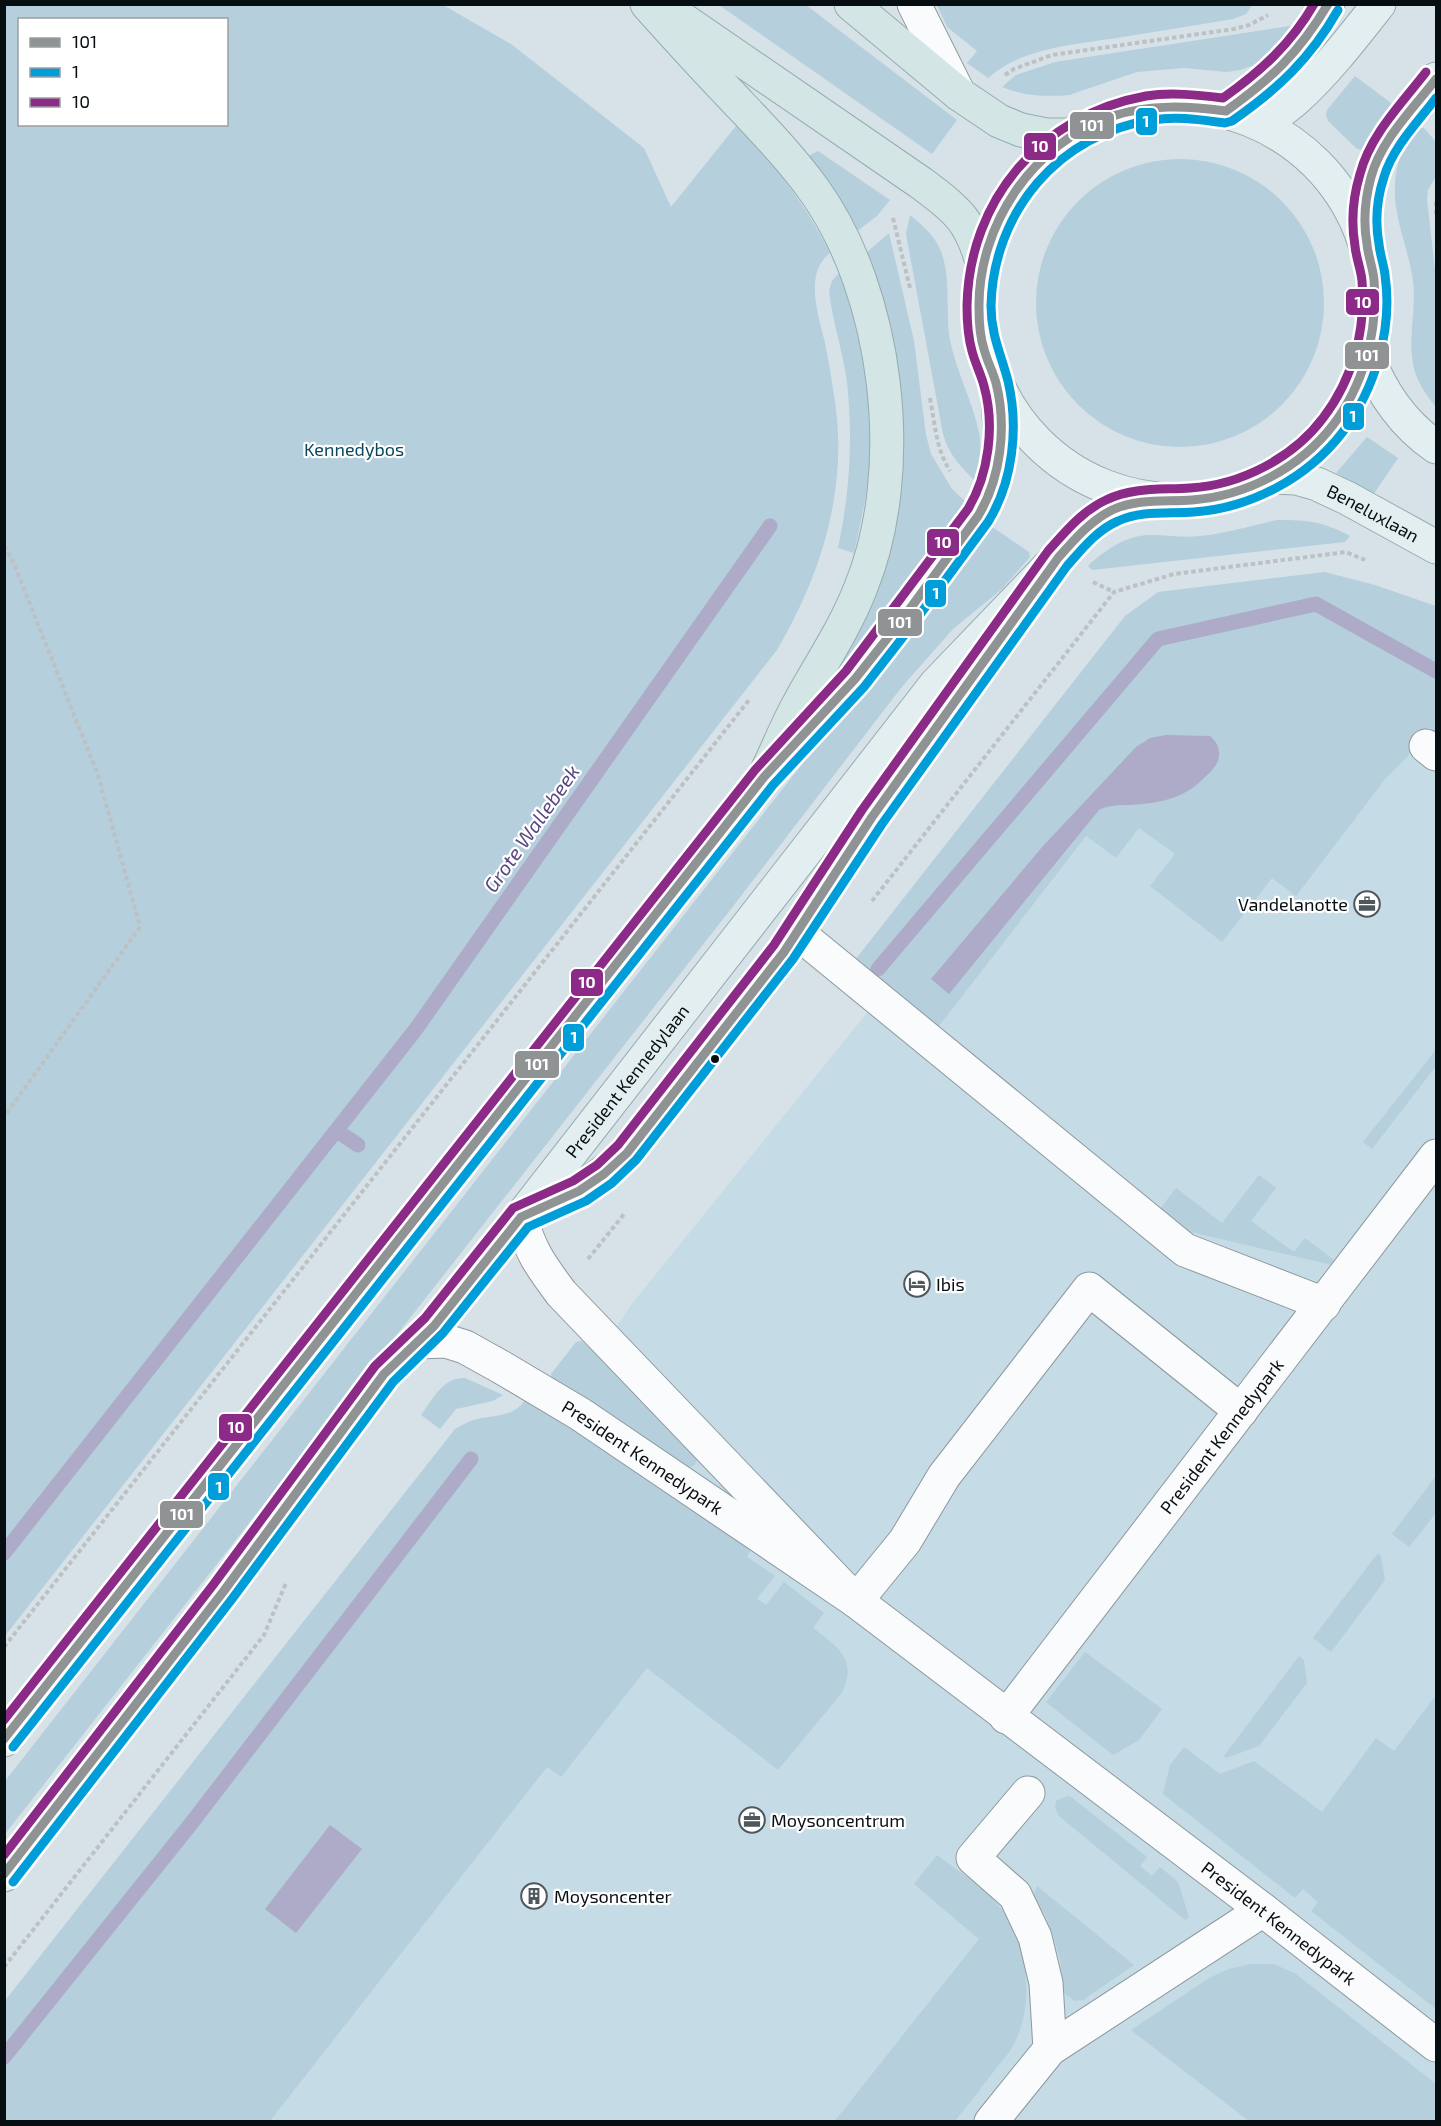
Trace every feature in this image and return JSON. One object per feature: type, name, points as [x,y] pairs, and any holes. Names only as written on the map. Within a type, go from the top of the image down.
[{"type":"highway","points":[[647,4],[785,151],[816,192],[841,236],[861,285],[875,331],[883,379],[887,420],[886,462],[876,538],[862,585],[836,642],[796,710],[764,777]]},
{"type":"highway","points":[[660,4],[921,183],[955,209],[966,222],[974,237],[982,266]]},
{"type":"highway","points":[[851,4],[959,94],[999,121],[1022,130],[1046,135],[1072,135]]},
{"type":"main road","points":[[1263,124],[1296,99],[1319,76],[1379,4]]},
{"type":"main road","points":[[1365,240],[1367,204],[1374,167],[1392,137],[1437,79]]},
{"type":"main road","points":[[1186,105],[1226,111],[1263,124],[1297,145],[1326,172],[1349,204],[1365,240],[1374,278],[1375,318],[1368,357],[1353,393],[1332,427],[1304,456],[1271,477],[1234,492],[1194,500],[1154,499],[1114,490],[1077,474],[1044,450],[1017,420],[997,385],[983,346],[979,306],[982,266],[994,227],[1013,192],[1040,161],[1072,135],[1108,118],[1147,108],[1186,105]]},
{"type":"main road","points":[[1368,357],[1377,381],[1391,403],[1408,423],[1437,447]]},
{"type":"main road","points":[[4,1740],[764,777],[855,680],[933,576],[985,504],[1001,445],[997,385]]},
{"type":"main road","name":"Beneluxlaan","points":[[1271,477],[1296,478],[1317,484],[1437,547]]},
{"type":"main road","name":"President Kennedylaan","points":[[4,1875],[223,1592],[384,1374],[434,1326],[936,684],[1078,536],[1101,516],[1125,506],[1154,499]]},
{"type":"street","points":[[914,4],[959,94]]},
{"type":"street","points":[[1226,111],[1264,84],[1294,57],[1328,4]]},
{"type":"street","points":[[521,1217],[579,1191],[604,1174],[627,1153],[798,933],[872,817],[1058,558]]},
{"type":"street","points":[[798,933],[1185,1250],[1324,1304]]},
{"type":"street","name":"President Kennedypark","points":[[1006,1717],[1437,1156]]},
{"type":"street","name":"President Kennedypark","points":[[521,1217],[534,1256],[561,1293],[856,1601]]},
{"type":"street","points":[[856,1601],[905,1541],[944,1476],[1089,1289],[1241,1411]]},
{"type":"street","name":"President Kennedypark","points":[[417,1342],[446,1341],[465,1347],[501,1367],[580,1414],[856,1601],[1437,2045]]},
{"type":"street","points":[[1028,1793],[973,1858],[1015,1895],[1035,1937],[1046,1983],[1050,2049]]},
{"type":"street","points":[[991,2121],[1050,2049],[1263,1910]]},
{"type":"path","points":[[1437,202],[1437,216]]},
{"type":"path","points":[[894,219],[911,294]]},
{"type":"path","points":[[930,397],[941,455],[954,477],[985,504]]},
{"type":"path","points":[[4,546],[12,559],[98,775],[140,927],[4,1117]]},
{"type":"path","points":[[871,902],[1114,592],[1174,574],[1346,552]]},
{"type":"path","points":[[4,1647],[750,699]]},
{"type":"path","points":[[4,1967],[264,1635],[286,1582]]},
{"type":"shaded area","points":[[1166,652],[1436,686],[1436,2121],[5,2122],[4,2095],[542,1442],[631,1305],[887,988]]},
{"type":"shaded area","points":[[1166,735],[1210,736],[1216,742],[1219,750],[1215,766],[1195,786],[1170,799],[1099,810],[949,994],[931,979],[1043,846],[1136,747],[1150,738]]},
{"type":"shaded area","points":[[330,1825],[362,1849],[296,1933],[265,1909]]},
{"type":"green space","name":"Kennedybos","points":[[5,5],[443,5],[511,44],[644,148],[671,207],[736,126],[789,186],[811,218],[830,253],[817,272],[815,296],[834,395],[838,435],[838,467],[834,499],[818,562],[793,621],[777,650],[5,1636]]},
{"type":"green space","points":[[719,5],[806,5],[957,120],[932,154]]},
{"type":"green space","points":[[937,5],[1252,5],[1246,14],[1233,19],[1052,48],[1017,60],[988,78],[967,63],[977,51],[947,27]]},
{"type":"green space","points":[[1290,26],[1293,31],[1271,56],[1261,63],[1240,70],[1227,72],[1184,68],[1137,72],[1069,95],[1035,95],[1002,87],[1016,75],[1055,62]]},
{"type":"green space","points":[[1355,76],[1395,106],[1366,147],[1361,150],[1328,121],[1326,115],[1327,110]]},
{"type":"green space","points":[[1418,128],[1424,128],[1436,142],[1436,176],[1428,190],[1427,199],[1436,279],[1436,407],[1419,382],[1412,361],[1413,281],[1395,198],[1395,178],[1399,162],[1408,141]]},
{"type":"green space","points":[[818,151],[890,200],[877,216],[856,232],[809,160],[810,155]]},
{"type":"green space","points":[[1166,159],[1194,159],[1222,165],[1248,176],[1272,191],[1292,211],[1307,235],[1318,261],[1324,289],[1322,331],[1307,371],[1292,395],[1272,415],[1248,430],[1222,441],[1194,447],[1166,447],[1138,441],[1112,430],[1088,415],[1068,395],[1053,371],[1042,345],[1036,317],[1036,289],[1042,261],[1053,235],[1068,211],[1088,191],[1112,176],[1138,165]]},
{"type":"green space","points":[[910,215],[934,239],[944,260],[950,340],[980,438],[976,482],[956,460],[943,434],[906,234]]},
{"type":"green space","points":[[889,233],[914,341],[926,435],[931,454],[952,489],[967,503],[823,690],[902,466],[903,412],[896,358],[884,306],[866,253]]},
{"type":"green space","points":[[839,273],[861,344],[871,418],[869,478],[854,553],[838,548],[848,485],[850,445],[847,382],[829,290],[832,281]]},
{"type":"green space","points":[[1367,437],[1398,458],[1373,495],[1336,473]]},
{"type":"green space","points":[[1277,520],[1315,522],[1350,536],[1345,542],[1092,570],[1088,566],[1108,549],[1140,536],[1200,536]]},
{"type":"green space","points":[[991,526],[1029,552],[1030,557],[1002,589],[953,629],[901,688],[731,909],[5,1834],[5,1781]]},
{"type":"green space","points":[[1325,572],[1375,585],[1436,606],[1436,733],[1429,727],[1407,757],[1386,778],[1296,896],[1272,878],[1222,942],[1150,886],[1175,854],[1139,828],[1116,858],[1086,836],[936,1030],[855,960],[1125,616],[1158,592]]},
{"type":"green space","points":[[1435,1051],[1436,1066],[1372,1149],[1363,1142]]},
{"type":"green space","points":[[1259,1175],[1276,1188],[1251,1221],[1294,1252],[1305,1238],[1334,1260],[1332,1265],[1187,1231],[1159,1210],[1176,1188],[1222,1223]]},
{"type":"green space","points":[[582,1341],[695,1446],[697,1460],[694,1464],[688,1468],[552,1379],[551,1374],[576,1342]]},
{"type":"green space","points":[[465,1378],[503,1395],[493,1401],[456,1409],[440,1429],[421,1415],[445,1385]]},
{"type":"green space","points":[[525,1400],[557,1418],[751,1549],[747,1557],[775,1576],[757,1599],[766,1605],[784,1582],[824,1613],[813,1628],[838,1648],[847,1663],[848,1672],[841,1694],[778,1770],[647,1668],[561,1777],[547,1767],[270,2121],[5,2121],[4,2002],[455,1429],[474,1420],[515,1410]]},
{"type":"green space","points":[[1436,1476],[1436,1513],[1409,1547],[1392,1534]]},
{"type":"green space","points":[[1378,1553],[1381,1556],[1385,1580],[1331,1652],[1313,1638]]},
{"type":"green space","points":[[1085,1652],[1162,1709],[1139,1740],[1113,1755],[1046,1702]]},
{"type":"green space","points":[[1299,1656],[1304,1660],[1307,1683],[1259,1746],[1226,1758],[1224,1756]]},
{"type":"green space","points":[[1436,1695],[1436,2009],[1311,1911],[1318,1902],[1303,1889],[1295,1898],[1163,1794],[1170,1765],[1184,1747],[1220,1774],[1254,1761],[1322,1812],[1376,1738],[1394,1751]]},
{"type":"green space","points":[[1067,1796],[1147,1857],[1140,1866],[1152,1876],[1160,1867],[1178,1882],[1189,1917],[1185,1920],[1059,1816],[1055,1808],[1056,1801]]},
{"type":"green space","points":[[937,1855],[989,1895],[1012,1926],[1019,1942],[1026,1977],[1024,2013],[1020,2030],[1009,2053],[955,2121],[834,2122],[979,1939],[914,1884]]},
{"type":"green space","points":[[1037,1886],[1134,1965],[1083,2000],[1075,2001],[1064,1993],[1060,1959],[1054,1938],[1034,1895]]},
{"type":"green space","points":[[1251,1964],[1274,1964],[1296,1974],[1436,2084],[1436,2121],[1249,2121],[1131,2030],[1209,1978],[1229,1969]]},
{"type":"waterway","name":"Grote Wallebeek","points":[[4,1553],[416,1029],[770,526]]},
{"type":"waterway","points":[[878,969],[1158,639],[1316,604],[1436,671]]},
{"type":"waterway","name":"Grote Wallebeek","points":[[337,1131],[358,1145]]},
{"type":"waterway","points":[[4,2057],[190,1825],[471,1459]]},
{"type":"transit line","name":"10","points":[[4,1720],[755,770],[846,671],[968,509],[981,480],[989,433],[987,401],[968,329],[967,306],[971,267],[981,231],[997,198],[1018,168],[1044,143],[1074,122],[1108,106],[1146,96],[1165,94],[1223,98],[1274,56],[1295,32],[1314,4]]},
{"type":"transit line","name":"101","points":[[4,1739],[764,777],[855,679],[978,516],[997,469],[1001,434],[996,383],[981,334],[979,308],[981,277],[988,247],[1000,218],[1016,191],[1035,167],[1058,146],[1084,129],[1113,116],[1141,109],[1169,107],[1226,111],[1257,88],[1283,64],[1306,37],[1328,4]]},
{"type":"transit line","name":"1","points":[[13,1747],[773,785],[864,687],[988,522],[1003,490],[1013,435],[1008,381],[995,335],[991,306],[995,272],[1004,239],[1018,209],[1038,183],[1061,160],[1088,141],[1119,128],[1171,118],[1225,123],[1232,121],[1292,72],[1316,44],[1338,10]]},
{"type":"transit line","name":"10","points":[[4,1855],[213,1585],[375,1366],[425,1318],[513,1208],[573,1181],[597,1165],[618,1145],[774,945],[862,810],[1048,551],[1074,522],[1097,505],[1126,493],[1209,486],[1247,475],[1281,457],[1297,445],[1323,418],[1350,370],[1362,318],[1362,281],[1353,219],[1360,174],[1379,133],[1426,72]]},
{"type":"transit line","name":"101","points":[[4,1874],[223,1592],[384,1374],[434,1326],[521,1217],[579,1191],[604,1174],[627,1153],[784,952],[872,817],[1070,544],[1097,520],[1122,506],[1142,502],[1212,497],[1252,486],[1288,467],[1305,454],[1333,425],[1361,375],[1374,319],[1374,280],[1365,219],[1371,177],[1382,150],[1436,79]]},
{"type":"transit line","name":"1","points":[[13,1882],[232,1599],[393,1382],[443,1333],[528,1227],[586,1201],[612,1183],[636,1160],[793,959],[882,824],[1067,566],[1084,547],[1103,529],[1136,515],[1215,509],[1257,497],[1295,477],[1312,464],[1342,433],[1364,397],[1384,338],[1387,296],[1377,219],[1382,185],[1393,155],[1436,98]]},
{"type":"place","name":"Vandelanotte","points":[[1367,904]]},
{"type":"place","name":"Ibis","points":[[917,1284]]},
{"type":"place","name":"Moysoncentrum","points":[[752,1820]]},
{"type":"place","name":"Moysoncenter","points":[[534,1896]]}]
